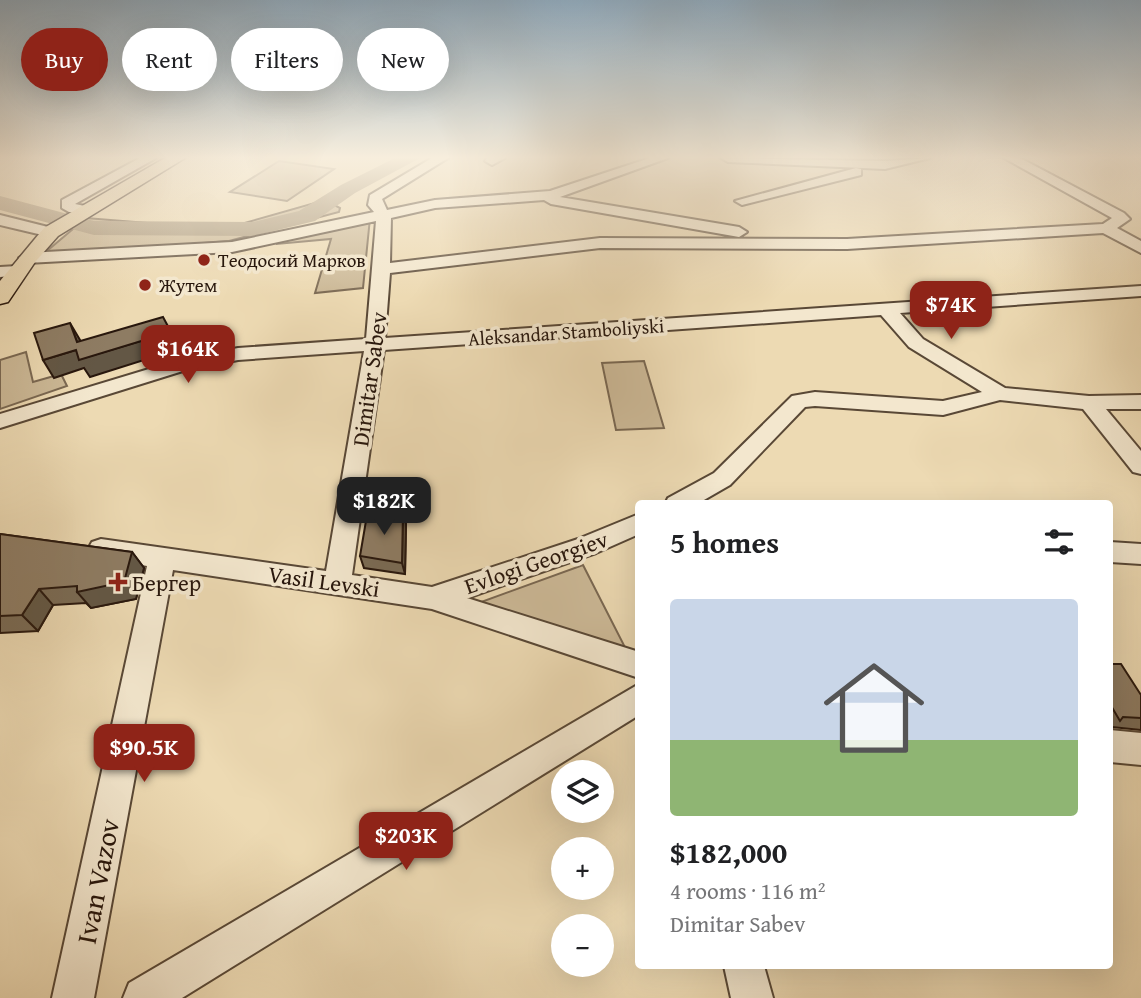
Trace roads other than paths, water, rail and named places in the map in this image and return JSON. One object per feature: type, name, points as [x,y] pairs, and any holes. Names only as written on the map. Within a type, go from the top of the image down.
[{"type":"main road","points":[[0,297],[15,267],[51,233],[95,205]]},
{"type":"street","points":[[68,205],[69,208],[85,210]]},
{"type":"street","name":"Dimitar Sabev","points":[[337,583],[376,346],[383,269],[384,215],[375,205]]},
{"type":"street","points":[[15,267],[232,247],[432,205]]},
{"type":"street","points":[[585,205],[752,234],[779,244]]},
{"type":"street","points":[[383,269],[600,243],[847,244],[1106,228],[1122,219],[1096,205]]},
{"type":"street","points":[[0,220],[51,233]]},
{"type":"street","points":[[1106,228],[1141,248]]},
{"type":"street","name":"Aleksandar Stamboliyski","points":[[0,421],[211,358],[1141,291]]},
{"type":"street","points":[[886,309],[916,343],[1000,394]]},
{"type":"street","points":[[684,500],[722,480],[799,401],[815,399],[943,408],[1000,394],[1033,395],[1089,403],[1141,402]]},
{"type":"street","points":[[1089,403],[1141,466]]},
{"type":"street","name":"Evlogi Georgiev","points":[[432,598],[587,546],[635,525]]},
{"type":"street","name":"Vasil Levski","points":[[81,547],[432,598],[635,664]]},
{"type":"street","points":[[1113,552],[1141,554]]},
{"type":"street","name":"Ivan Vazov","points":[[73,998],[162,558]]},
{"type":"street","points":[[144,998],[635,700]]},
{"type":"street","points":[[1113,746],[1141,749]]},
{"type":"street","points":[[745,969],[752,998]]},
{"type":"waterway","points":[[6,205],[94,228],[208,231],[253,229],[307,216],[324,205]]},
{"type":"place","name":"Теодосий Марков","points":[[204,260]]},
{"type":"place","name":"Жутем","points":[[145,285]]},
{"type":"place","name":"Бергер","points":[[118,582]]}]
